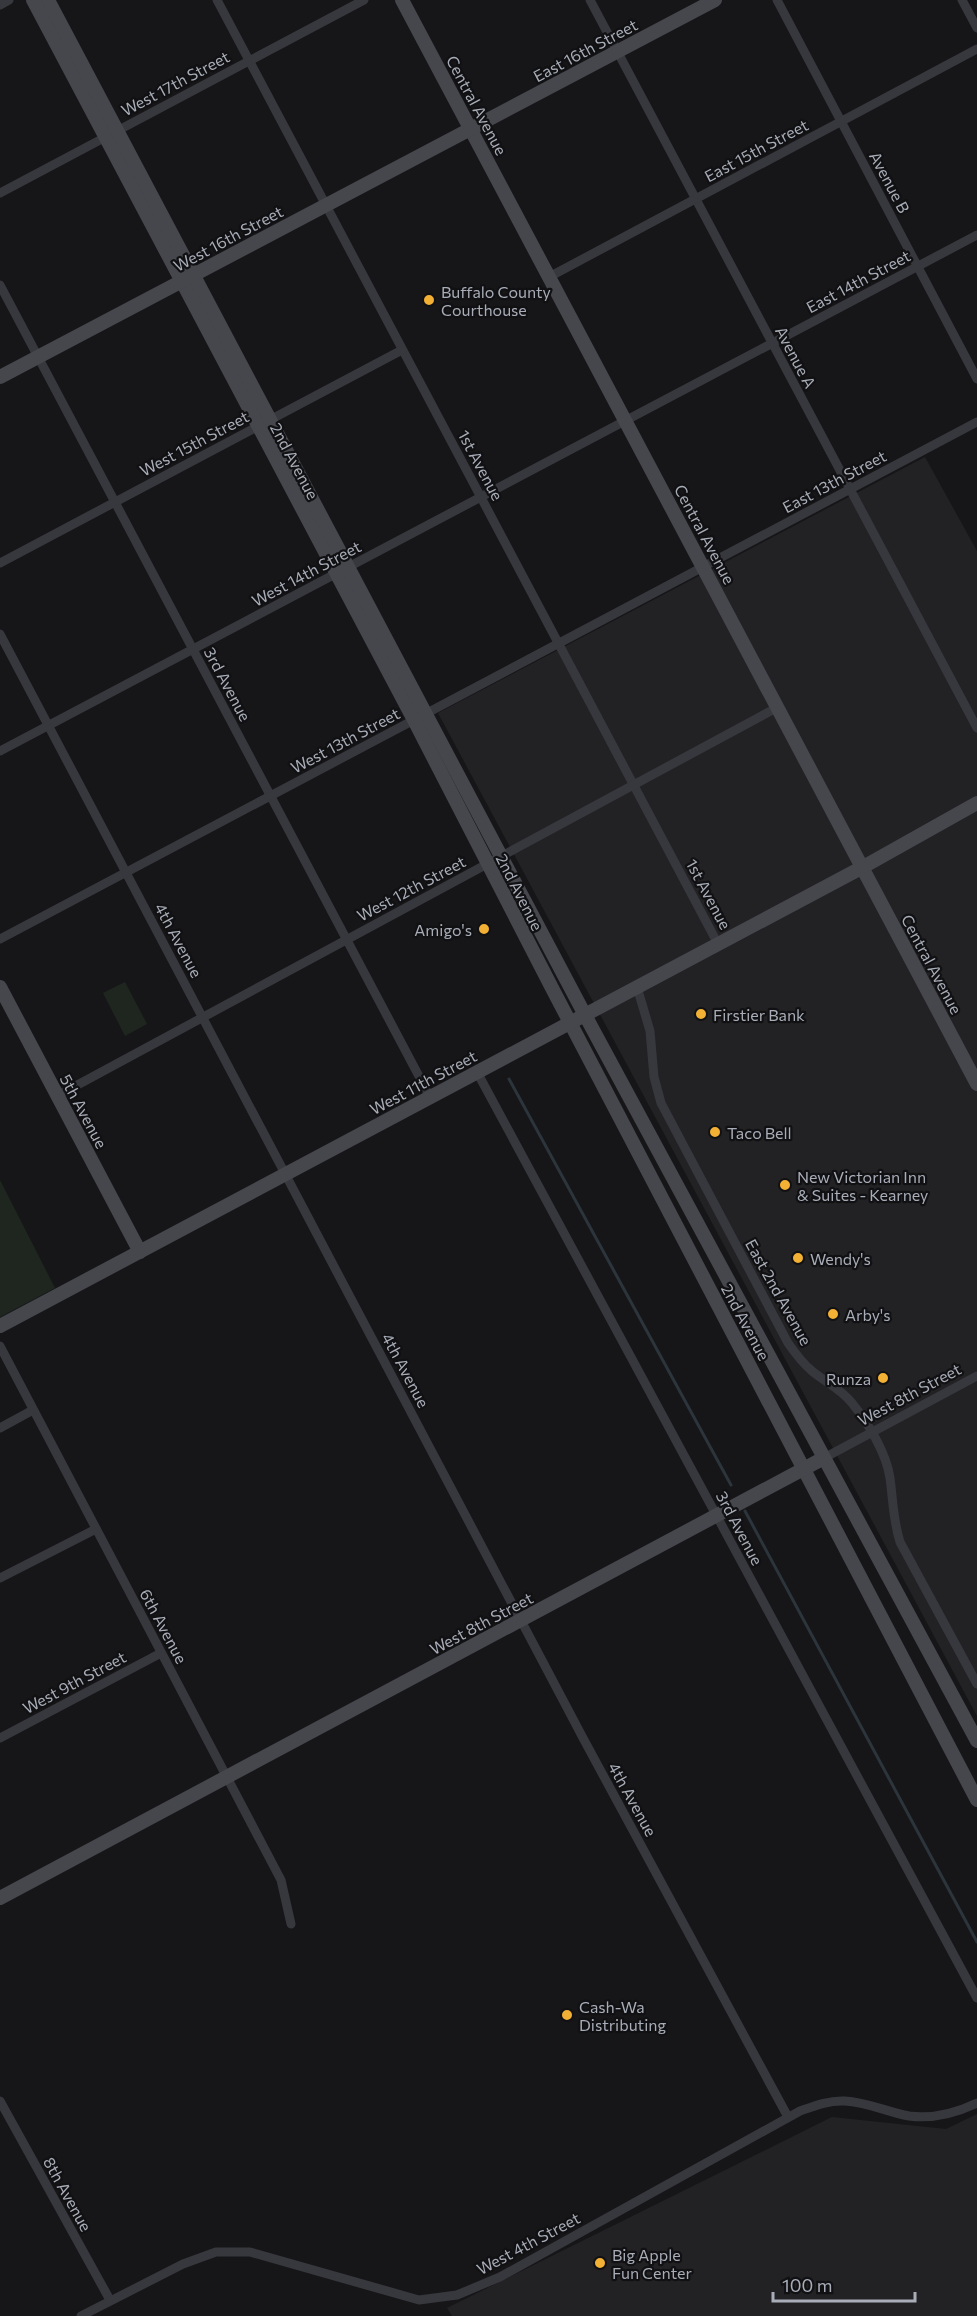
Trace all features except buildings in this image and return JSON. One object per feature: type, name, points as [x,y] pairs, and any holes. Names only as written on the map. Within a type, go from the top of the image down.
[{"type":"main road","name":"2nd Avenue","points":[[33,0],[104,138],[188,278]]},
{"type":"main road","name":"2nd Avenue","points":[[48,0],[117,131],[188,278],[264,423],[336,574],[501,857],[977,1741]]},
{"type":"main road","name":"Central Avenue","points":[[402,0],[977,1084]]},
{"type":"main road","name":"East 16th Street","points":[[471,129],[714,0]]},
{"type":"main road","name":"West 16th Street","points":[[0,377],[471,129]]},
{"type":"main road","name":"2nd Avenue","points":[[264,423],[348,568],[420,717],[487,864],[977,1800]]},
{"type":"main road","name":"West 11th Street","points":[[0,1326],[862,867],[977,803]]},
{"type":"main road","name":"5th Avenue","points":[[0,987],[140,1252]]},
{"type":"main road","name":"West 8th Street","points":[[0,1898],[824,1458]]},
{"type":"street","points":[[0,5],[9,0]]},
{"type":"street","name":"1st Avenue","points":[[217,0],[718,944]]},
{"type":"street","name":"West 17th Street","points":[[0,193],[364,0]]},
{"type":"street","name":"Avenue A","points":[[590,0],[977,728]]},
{"type":"street","name":"Avenue B","points":[[777,0],[977,379]]},
{"type":"street","points":[[962,0],[977,28]]},
{"type":"street","name":"East 15th Street","points":[[549,277],[977,49]]},
{"type":"street","name":"East 14th Street","points":[[626,421],[977,234]]},
{"type":"street","name":"3rd Avenue","points":[[0,285],[430,1097]]},
{"type":"street","name":"West 15th Street","points":[[0,563],[402,350]]},
{"type":"street","name":"West 14th Street","points":[[0,751],[626,421]]},
{"type":"street","name":"East 13th Street","points":[[704,567],[977,422]]},
{"type":"street","name":"West 13th Street","points":[[0,939],[704,567]]},
{"type":"street","name":"4th Avenue","points":[[0,634],[588,1748],[789,2117]]},
{"type":"street","name":"West 12th Street","points":[[57,1096],[778,708]]},
{"type":"street","name":"East 2nd Avenue","points":[[637,987],[650,1031],[654,1077],[661,1103],[788,1343],[812,1371],[851,1401],[871,1433],[890,1477],[894,1525],[900,1542],[977,1684]]},
{"type":"street","name":"3rd Avenue","points":[[477,1072],[977,1998]]},
{"type":"street","name":"6th Avenue","points":[[0,1346],[281,1880],[291,1924]]},
{"type":"street","name":"West 8th Street","points":[[824,1458],[977,1376]]},
{"type":"street","points":[[0,1428],[33,1410]]},
{"type":"street","points":[[0,1578],[96,1529]]},
{"type":"street","name":"West 9th Street","points":[[0,1738],[161,1653]]},
{"type":"street","name":"8th Avenue","points":[[0,2101],[110,2300]]},
{"type":"street","name":"West 4th Street","points":[[81,2316],[183,2264],[216,2252],[250,2252],[419,2300],[458,2295],[500,2277],[789,2117],[824,2103],[843,2101],[876,2106],[909,2116],[938,2116],[977,2103]]},
{"type":"shaded area","points":[[925,457],[977,551],[977,1716],[438,713]]},
{"type":"shaded area","points":[[125,982],[147,1024],[125,1036],[103,993]]},
{"type":"shaded area","points":[[0,1180],[55,1288],[0,1317]]},
{"type":"shaded area","points":[[977,2114],[977,2316],[452,2316],[447,2308],[832,2117],[946,2129]]},
{"type":"waterway","points":[[509,1079],[731,1485]]},
{"type":"waterway","points":[[745,1511],[977,1942]]},
{"type":"place","name":"Buffalo County Courthouse","points":[[429,300]]},
{"type":"place","name":"Amigo's","points":[[484,929]]},
{"type":"place","name":"Firstier Bank","points":[[701,1014]]},
{"type":"place","name":"Taco Bell","points":[[715,1132]]},
{"type":"place","name":"New Victorian Inn & Suites - Kearney","points":[[785,1185]]},
{"type":"place","name":"Wendy's","points":[[798,1258]]},
{"type":"place","name":"Arby's","points":[[833,1314]]},
{"type":"place","name":"Runza","points":[[883,1378]]},
{"type":"place","name":"Cash-Wa Distributing","points":[[567,2015]]},
{"type":"place","name":"Big Apple Fun Center","points":[[600,2263]]}]
